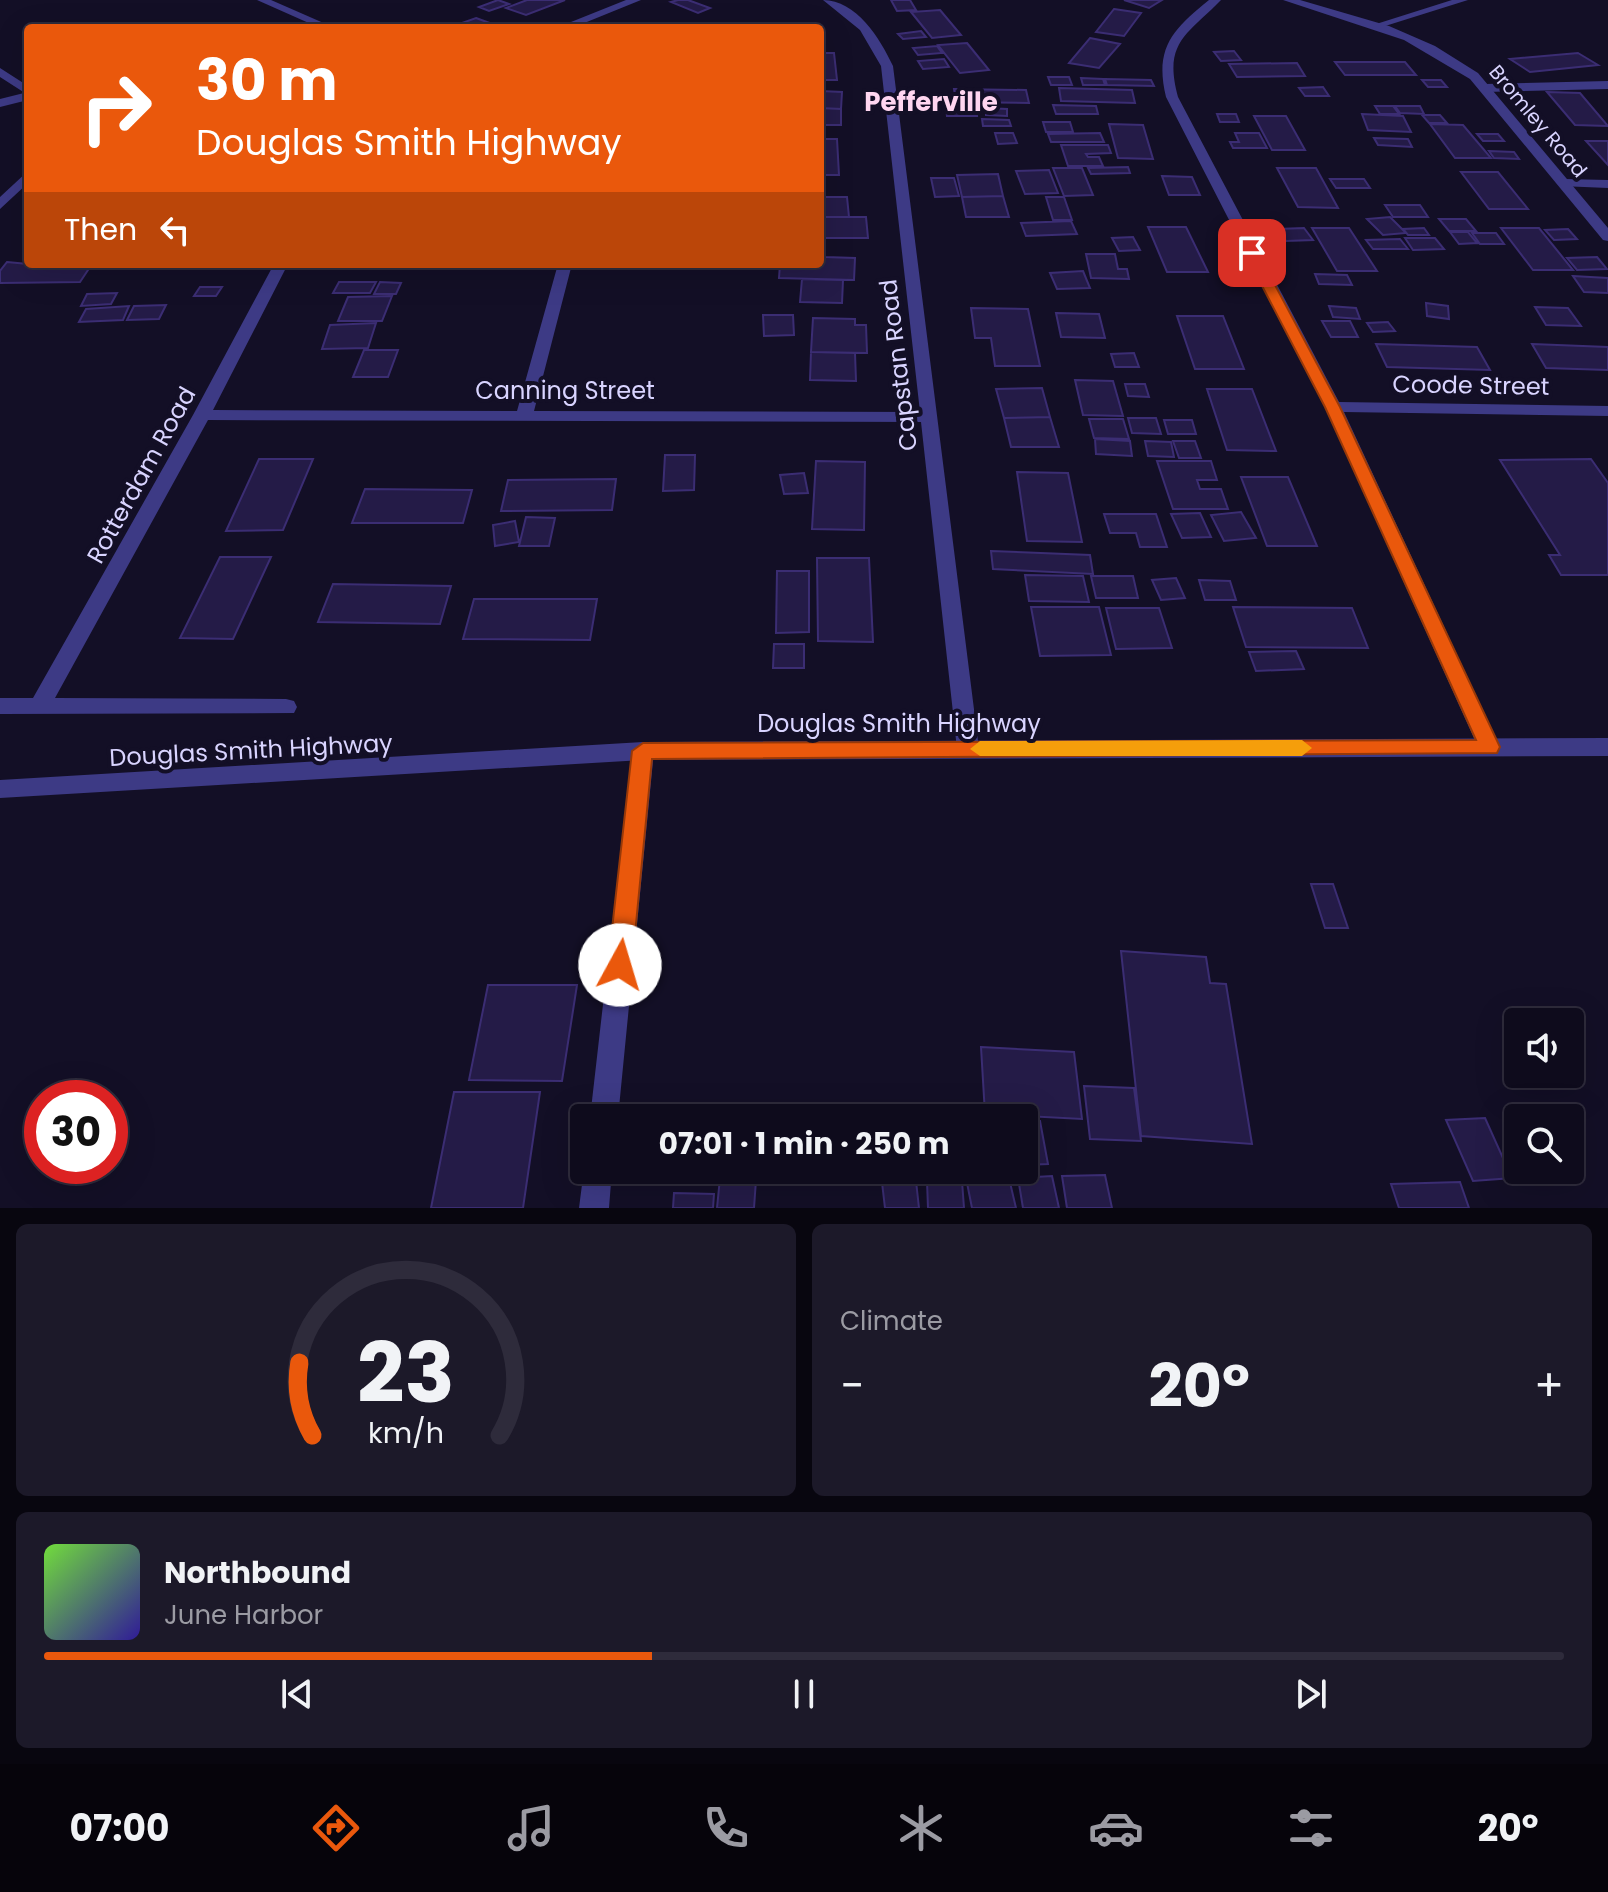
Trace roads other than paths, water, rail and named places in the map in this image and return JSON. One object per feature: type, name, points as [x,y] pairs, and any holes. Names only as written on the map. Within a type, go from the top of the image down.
[{"type":"street","points":[[262,0],[319,24]]},
{"type":"street","points":[[573,24],[636,0]]},
{"type":"street","name":"Capstan Road","points":[[828,0],[858,20],[880,49],[887,66],[968,749]]},
{"type":"street","points":[[1216,0],[1184,25],[1171,42],[1167,81],[1333,407],[1489,747]]},
{"type":"street","name":"Bromley Road","points":[[1288,0],[1378,25],[1453,60],[1485,88],[1608,237]]},
{"type":"street","points":[[1378,25],[1463,0]]},
{"type":"street","points":[[0,72],[24,91]]},
{"type":"street","points":[[1485,88],[1608,85]]},
{"type":"street","points":[[0,103],[24,95]]},
{"type":"street","points":[[0,205],[24,179]]},
{"type":"street","points":[[1565,183],[1608,184]]},
{"type":"street","name":"Rotterdam Road","points":[[39,707],[202,415],[279,268]]},
{"type":"street","points":[[525,413],[564,268]]},
{"type":"street","name":"Coode Street","points":[[1333,407],[1608,411]]},
{"type":"street","name":"Canning Street","points":[[202,415],[525,413],[928,417]]},
{"type":"street","points":[[0,706],[286,707]]},
{"type":"street","name":"Douglas Smith Highway","points":[[0,789],[643,751],[1608,747]]},
{"type":"street","points":[[605,1104],[643,751]]},
{"type":"street","points":[[594,1208],[597,1184]]},
{"type":"district","name":"Pefferville","points":[[931,102]]}]
